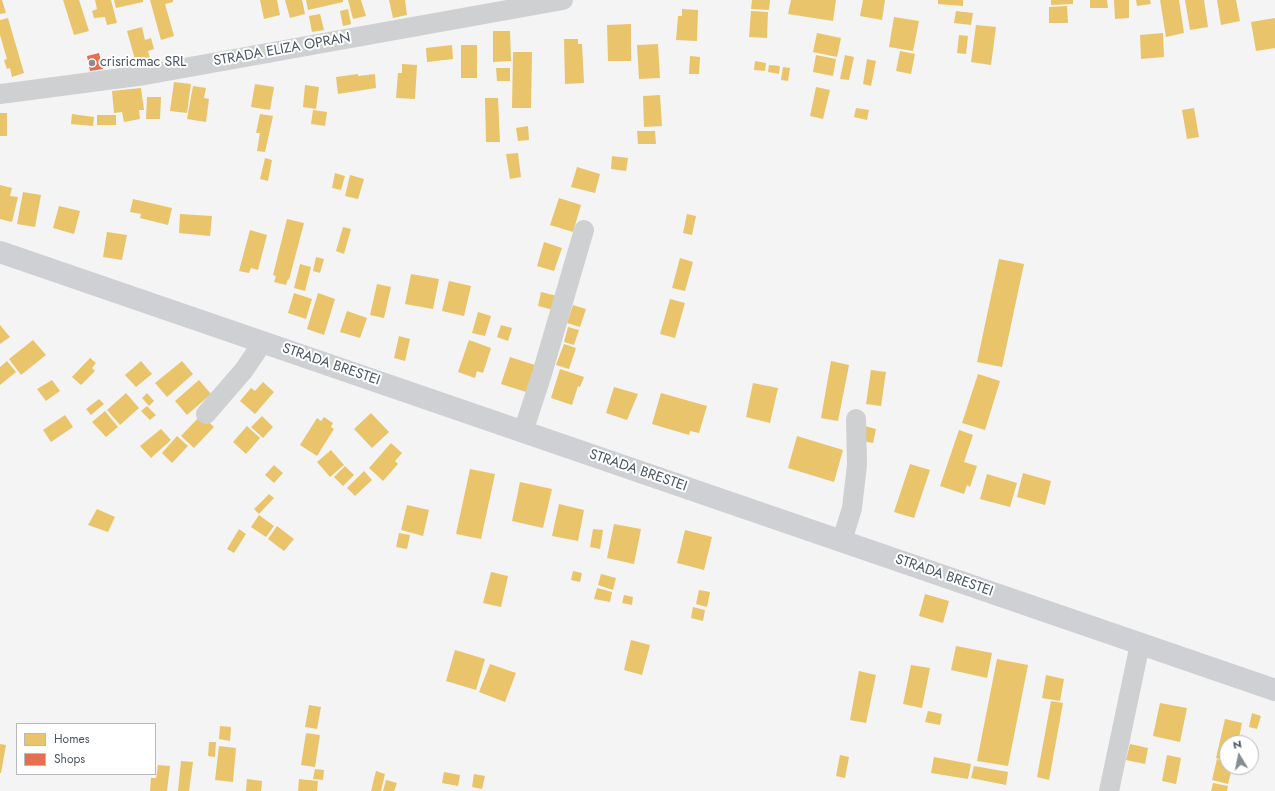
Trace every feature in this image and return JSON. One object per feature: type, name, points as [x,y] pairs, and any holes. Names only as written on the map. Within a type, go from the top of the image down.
[{"type":"main road","name":"STRADA BRESTEI","points":[[0,252],[1275,690]]},
{"type":"street","name":"STRADA ELIZA OPRAN","points":[[0,94],[145,75],[524,3],[563,0]]},
{"type":"street","points":[[523,432],[542,377],[584,230]]},
{"type":"street","points":[[206,414],[244,370],[263,342]]},
{"type":"street","points":[[842,541],[852,508],[857,465],[856,419]]},
{"type":"street","points":[[1109,791],[1140,644]]},
{"type":"building: Homes","points":[[0,0],[2,0],[6,13],[0,14]]},
{"type":"building: Homes","points":[[63,0],[79,0],[89,31],[74,35]]},
{"type":"building: Homes","points":[[95,0],[111,0],[117,23],[107,25],[105,17],[94,18],[92,11],[97,9]]},
{"type":"building: Homes","points":[[114,0],[143,0],[143,2],[116,8]]},
{"type":"building: Homes","points":[[150,0],[173,0],[173,2],[165,4],[174,36],[161,40]]},
{"type":"building: Homes","points":[[260,0],[277,0],[280,15],[264,19]]},
{"type":"building: Homes","points":[[285,0],[302,0],[305,14],[290,18]]},
{"type":"building: Homes","points":[[306,0],[343,0],[343,2],[308,10]]},
{"type":"building: Homes","points":[[348,0],[361,0],[366,16],[353,19]]},
{"type":"building: Homes","points":[[389,0],[405,0],[407,15],[393,18]]},
{"type":"building: Homes","points":[[752,0],[770,0],[769,10],[751,9]]},
{"type":"building: Homes","points":[[791,0],[836,0],[833,21],[788,14]]},
{"type":"building: Homes","points":[[863,0],[885,0],[882,20],[860,16]]},
{"type":"building: Homes","points":[[938,0],[963,0],[963,6],[938,4]]},
{"type":"building: Homes","points":[[1051,0],[1073,0],[1073,4],[1051,5]]},
{"type":"building: Homes","points":[[1090,0],[1107,0],[1108,8],[1090,8]]},
{"type":"building: Homes","points":[[1114,0],[1129,0],[1129,18],[1115,19]]},
{"type":"building: Homes","points":[[1136,0],[1150,0],[1151,4],[1137,6]]},
{"type":"building: Homes","points":[[1160,0],[1179,0],[1184,33],[1166,37]]},
{"type":"building: Homes","points":[[1185,0],[1204,0],[1208,27],[1190,30]]},
{"type":"building: Homes","points":[[1217,0],[1236,0],[1240,21],[1221,25]]},
{"type":"building: Homes","points":[[1067,6],[1068,23],[1049,23],[1049,7]]},
{"type":"building: Homes","points":[[348,9],[351,24],[343,26],[340,11]]},
{"type":"building: Homes","points":[[682,9],[698,10],[697,41],[676,40],[678,16],[682,16]]},
{"type":"building: Homes","points":[[751,11],[768,12],[767,38],[749,37]]},
{"type":"building: Homes","points":[[956,11],[973,13],[971,25],[954,23]]},
{"type":"building: Homes","points":[[320,14],[324,30],[312,32],[309,16]]},
{"type":"building: Homes","points":[[894,17],[919,21],[913,51],[889,47]]},
{"type":"building: Homes","points":[[8,18],[24,73],[12,77],[10,68],[7,69],[4,60],[7,59],[0,35],[0,20]]},
{"type":"building: Homes","points":[[1275,18],[1275,48],[1256,51],[1251,22]]},
{"type":"building: Homes","points":[[631,24],[631,61],[608,61],[607,25]]},
{"type":"building: Homes","points":[[976,25],[996,27],[991,65],[971,62]]},
{"type":"building: Homes","points":[[142,27],[145,40],[151,38],[154,49],[148,51],[150,59],[136,63],[127,31]]},
{"type":"building: Homes","points":[[493,31],[510,31],[511,61],[493,62]]},
{"type":"building: Homes","points":[[817,33],[841,38],[837,57],[813,52]]},
{"type":"building: Homes","points":[[1163,33],[1164,57],[1141,59],[1140,35]]},
{"type":"building: Homes","points":[[959,35],[968,36],[966,54],[957,53]]},
{"type":"building: Homes","points":[[564,39],[578,39],[578,44],[582,44],[584,83],[565,84]]},
{"type":"building: Homes","points":[[658,44],[660,78],[639,79],[637,45]]},
{"type":"building: Homes","points":[[452,45],[453,59],[427,62],[426,48]]},
{"type":"building: Homes","points":[[461,45],[477,45],[477,78],[461,78]]},
{"type":"building: Homes","points":[[900,51],[915,54],[911,74],[896,71]]},
{"type":"building: Homes","points":[[513,52],[532,52],[531,108],[512,108]]},
{"type":"building: Homes","points":[[816,55],[836,59],[833,76],[813,72]]},
{"type":"building: Homes","points":[[845,55],[854,57],[849,80],[840,79]]},
{"type":"building: Homes","points":[[690,56],[700,57],[699,74],[689,74]]},
{"type":"building: Homes","points":[[867,59],[876,61],[871,86],[863,84]]},
{"type":"building: Homes","points":[[755,61],[766,63],[765,71],[754,70]]},
{"type":"building: Homes","points":[[402,64],[417,65],[415,99],[396,98],[398,73],[402,73]]},
{"type":"building: Homes","points":[[769,65],[780,66],[779,74],[768,72]]},
{"type":"building: Homes","points":[[783,67],[790,68],[788,81],[781,80]]},
{"type":"building: Homes","points":[[496,68],[510,68],[510,81],[497,81]]},
{"type":"building: Homes","points":[[358,74],[358,76],[375,74],[376,88],[338,94],[336,77]]},
{"type":"building: Homes","points":[[174,82],[191,84],[187,113],[170,111]]},
{"type":"building: Homes","points":[[255,84],[274,87],[270,110],[251,107]]},
{"type":"building: Homes","points":[[305,85],[319,87],[316,109],[303,107]]},
{"type":"building: Homes","points":[[193,86],[206,88],[204,98],[209,99],[206,122],[187,119]]},
{"type":"building: Homes","points":[[816,87],[830,90],[823,119],[810,116]]},
{"type":"building: Homes","points":[[141,88],[144,110],[139,110],[140,119],[124,122],[122,112],[114,113],[112,91]]},
{"type":"building: Homes","points":[[660,95],[662,126],[644,127],[643,96]]},
{"type":"building: Homes","points":[[147,97],[161,97],[160,119],[146,119]]},
{"type":"building: Homes","points":[[485,98],[498,98],[500,142],[486,142]]},
{"type":"building: Homes","points":[[856,108],[869,110],[867,120],[854,117]]},
{"type":"building: Homes","points":[[1194,108],[1199,137],[1187,139],[1182,110]]},
{"type":"building: Homes","points":[[313,110],[327,112],[325,126],[311,124]]},
{"type":"building: Homes","points":[[0,113],[7,113],[7,136],[0,136]]},
{"type":"building: Homes","points":[[72,114],[94,117],[93,126],[71,124]]},
{"type":"building: Homes","points":[[260,114],[273,116],[265,152],[257,151],[260,133],[256,133]]},
{"type":"building: Homes","points":[[97,115],[116,115],[116,125],[97,125]]},
{"type":"building: Homes","points":[[528,126],[529,140],[518,141],[516,128]]},
{"type":"building: Homes","points":[[637,131],[655,131],[656,144],[638,144]]},
{"type":"building: Homes","points":[[518,153],[521,177],[510,179],[506,154]]},
{"type":"building: Homes","points":[[612,156],[628,158],[626,171],[611,169]]},
{"type":"building: Homes","points":[[265,158],[272,160],[268,181],[260,179]]},
{"type":"building: Homes","points":[[577,167],[600,174],[595,193],[571,187]]},
{"type":"building: Homes","points":[[335,173],[345,176],[341,190],[332,188]]},
{"type":"building: Homes","points":[[350,175],[364,179],[358,199],[345,196]]},
{"type":"building: Homes","points":[[0,185],[12,188],[10,196],[18,197],[12,222],[0,219]]},
{"type":"building: Homes","points":[[23,192],[41,195],[35,227],[17,224]]},
{"type":"building: Homes","points":[[559,198],[581,205],[573,232],[550,225]]},
{"type":"building: Homes","points":[[133,199],[172,208],[168,225],[140,218],[141,214],[130,212]]},
{"type":"building: Homes","points":[[59,206],[80,211],[74,234],[53,228]]},
{"type":"building: Homes","points":[[180,214],[212,216],[210,236],[179,233]]},
{"type":"building: Homes","points":[[687,214],[696,216],[692,235],[683,233]]},
{"type":"building: Homes","points":[[287,219],[304,223],[289,280],[288,279],[286,285],[274,282],[276,276],[273,275]]},
{"type":"building: Homes","points":[[343,227],[351,229],[344,254],[336,251]]},
{"type":"building: Homes","points":[[250,230],[267,235],[258,270],[251,268],[249,273],[239,271]]},
{"type":"building: Homes","points":[[107,232],[127,235],[122,260],[103,257]]},
{"type":"building: Homes","points":[[544,242],[562,248],[554,271],[537,266]]},
{"type":"building: Homes","points":[[316,257],[324,259],[320,273],[313,271]]},
{"type":"building: Homes","points":[[680,258],[693,262],[685,291],[672,288]]},
{"type":"building: Homes","points":[[999,259],[1024,264],[1002,367],[977,362]]},
{"type":"building: Homes","points":[[300,264],[311,267],[305,291],[294,288]]},
{"type":"building: Homes","points":[[411,274],[439,279],[433,309],[405,304]]},
{"type":"building: Homes","points":[[449,281],[471,286],[464,316],[442,311]]},
{"type":"building: Homes","points":[[377,284],[391,287],[384,318],[370,315]]},
{"type":"building: Homes","points":[[541,292],[557,296],[554,310],[538,306]]},
{"type":"building: Homes","points":[[294,293],[312,299],[306,319],[288,313]]},
{"type":"building: Homes","points":[[318,293],[335,299],[324,335],[307,329]]},
{"type":"building: Homes","points":[[670,299],[685,303],[675,338],[660,334]]},
{"type":"building: Homes","points":[[573,305],[586,309],[580,327],[567,323]]},
{"type":"building: Homes","points":[[347,311],[367,318],[360,338],[340,332]]},
{"type":"building: Homes","points":[[478,312],[491,316],[485,336],[472,333]]},
{"type":"building: Homes","points":[[0,325],[10,337],[0,344]]},
{"type":"building: Homes","points":[[501,325],[512,328],[508,341],[497,337]]},
{"type":"building: Homes","points":[[568,327],[579,330],[574,345],[564,342]]},
{"type":"building: Homes","points":[[399,336],[410,339],[405,361],[394,358]]},
{"type":"building: Homes","points":[[33,340],[46,355],[21,375],[9,359]]},
{"type":"building: Homes","points":[[469,340],[491,348],[483,373],[477,371],[475,378],[458,372]]},
{"type":"building: Homes","points":[[564,344],[576,348],[569,369],[556,365]]},
{"type":"building: Homes","points":[[510,357],[535,365],[526,392],[501,384]]},
{"type":"building: Homes","points":[[90,358],[96,363],[92,368],[95,371],[81,385],[72,377]]},
{"type":"building: Homes","points":[[7,361],[16,372],[0,385],[0,367]]},
{"type":"building: Homes","points":[[141,361],[152,374],[136,387],[125,375]]},
{"type":"building: Homes","points":[[182,361],[193,374],[167,397],[155,383]]},
{"type":"building: Homes","points":[[831,361],[849,365],[838,421],[821,418]]},
{"type":"building: Homes","points":[[560,369],[584,377],[580,387],[578,386],[572,405],[551,398]]},
{"type":"building: Homes","points":[[871,370],[886,372],[881,406],[866,404]]},
{"type":"building: Homes","points":[[978,374],[1000,381],[985,430],[962,423]]},
{"type":"building: Homes","points":[[52,380],[60,391],[46,401],[37,389]]},
{"type":"building: Homes","points":[[199,380],[211,394],[187,415],[175,401]]},
{"type":"building: Homes","points":[[263,382],[274,392],[255,414],[240,401],[251,388],[255,391]]},
{"type":"building: Homes","points":[[753,383],[778,388],[770,423],[746,417]]},
{"type":"building: Homes","points":[[614,387],[638,394],[627,420],[606,413]]},
{"type":"building: Homes","points":[[126,393],[139,408],[120,425],[107,410]]},
{"type":"building: Homes","points":[[147,393],[154,401],[149,406],[142,398]]},
{"type":"building: Homes","points":[[661,393],[707,406],[699,433],[690,431],[689,435],[652,424]]},
{"type":"building: Homes","points":[[99,399],[104,404],[91,415],[86,409]]},
{"type":"building: Homes","points":[[147,406],[156,415],[150,420],[141,411]]},
{"type":"building: Homes","points":[[105,411],[118,427],[106,437],[92,422]]},
{"type":"building: Homes","points":[[371,413],[389,432],[372,448],[354,429]]},
{"type":"building: Homes","points":[[65,415],[73,427],[51,442],[43,430]]},
{"type":"building: Homes","points":[[201,415],[214,427],[194,448],[181,436]]},
{"type":"building: Homes","points":[[262,416],[273,427],[263,438],[251,427]]},
{"type":"building: Homes","points":[[324,417],[333,423],[331,427],[334,429],[317,456],[300,445],[317,418],[321,421]]},
{"type":"building: Homes","points":[[247,426],[260,438],[246,454],[233,442]]},
{"type":"building: Homes","points":[[865,426],[876,429],[873,443],[862,441]]},
{"type":"building: Homes","points":[[161,429],[171,440],[151,458],[140,446]]},
{"type":"building: Homes","points":[[959,430],[973,435],[964,462],[977,466],[970,487],[967,485],[964,494],[940,486]]},
{"type":"building: Homes","points":[[177,436],[188,446],[172,463],[162,453]]},
{"type":"building: Homes","points":[[797,436],[843,450],[834,482],[788,468]]},
{"type":"building: Homes","points":[[391,443],[402,453],[395,461],[398,464],[383,481],[369,468]]},
{"type":"building: Homes","points":[[331,450],[344,465],[330,477],[317,462]]},
{"type":"building: Homes","points":[[910,464],[930,470],[914,518],[894,512]]},
{"type":"building: Homes","points":[[274,465],[283,473],[274,483],[265,475]]},
{"type":"building: Homes","points":[[345,466],[354,475],[343,486],[334,477]]},
{"type":"building: Homes","points":[[470,469],[495,474],[481,539],[456,534]]},
{"type":"building: Homes","points":[[364,471],[372,480],[355,496],[347,488]]},
{"type":"building: Homes","points":[[1023,473],[1051,481],[1045,505],[1017,497]]},
{"type":"building: Homes","points":[[987,474],[1017,483],[1010,507],[980,499]]},
{"type":"building: Homes","points":[[520,482],[552,489],[543,528],[512,521]]},
{"type":"building: Homes","points":[[269,494],[274,498],[259,514],[254,509]]},
{"type":"building: Homes","points":[[559,504],[584,510],[578,541],[552,536]]},
{"type":"building: Homes","points":[[407,505],[429,510],[423,536],[401,530]]},
{"type":"building: Homes","points":[[97,509],[115,517],[108,532],[88,525]]},
{"type":"building: Homes","points":[[259,515],[274,526],[266,537],[251,527]]},
{"type":"building: Homes","points":[[614,524],[641,529],[634,564],[607,558]]},
{"type":"building: Homes","points":[[277,526],[294,539],[284,551],[268,539]]},
{"type":"building: Homes","points":[[239,529],[246,534],[234,553],[227,549]]},
{"type":"building: Homes","points":[[593,529],[603,530],[600,549],[590,547]]},
{"type":"building: Homes","points":[[685,530],[712,537],[704,570],[677,563]]},
{"type":"building: Homes","points":[[399,533],[410,535],[407,549],[396,547]]},
{"type":"building: Homes","points":[[573,571],[582,573],[580,582],[571,580]]},
{"type":"building: Homes","points":[[491,572],[508,576],[501,607],[483,603]]},
{"type":"building: Homes","points":[[601,574],[616,578],[613,590],[598,585]]},
{"type":"building: Homes","points":[[597,588],[612,592],[610,602],[594,599]]},
{"type":"building: Homes","points":[[699,590],[710,592],[707,607],[696,604]]},
{"type":"building: Homes","points":[[925,594],[949,601],[943,623],[919,616]]},
{"type":"building: Homes","points":[[624,595],[633,597],[632,605],[622,603]]},
{"type":"building: Homes","points":[[693,607],[705,610],[703,621],[691,618]]},
{"type":"building: Homes","points":[[631,640],[650,645],[642,675],[624,670]]},
{"type":"building: Homes","points":[[956,646],[992,653],[987,678],[951,670]]},
{"type":"building: Homes","points":[[455,650],[485,659],[476,690],[446,681]]},
{"type":"building: Homes","points":[[997,659],[1028,665],[1008,766],[977,761]]},
{"type":"building: Homes","points":[[490,664],[516,673],[505,702],[479,692]]},
{"type":"building: Homes","points":[[911,665],[930,668],[922,708],[903,704]]},
{"type":"building: Homes","points":[[859,671],[876,675],[866,723],[850,720]]},
{"type":"building: Homes","points":[[1046,675],[1064,679],[1060,701],[1042,698]]},
{"type":"building: Homes","points":[[1051,701],[1063,703],[1049,780],[1037,777]]},
{"type":"building: Homes","points":[[1160,703],[1187,708],[1180,742],[1153,736]]},
{"type":"building: Homes","points":[[309,705],[321,707],[317,729],[305,727]]},
{"type":"building: Homes","points":[[928,711],[942,714],[940,725],[925,722]]},
{"type":"building: Homes","points":[[1252,713],[1261,716],[1257,729],[1249,727]]},
{"type":"building: Homes","points":[[1225,719],[1242,723],[1240,735],[1221,735]]},
{"type":"building: Homes","points":[[220,726],[231,727],[230,741],[219,739]]},
{"type":"building: Homes","points":[[306,733],[320,735],[315,767],[301,765]]},
{"type":"building: Homes","points":[[209,742],[216,742],[215,757],[208,756]]},
{"type":"building: Homes","points":[[0,744],[6,745],[1,773],[0,773]]},
{"type":"building: Homes","points":[[1130,744],[1148,748],[1145,764],[1126,760]]},
{"type":"building: Homes","points":[[1219,745],[1219,759],[1216,758]]},
{"type":"building: Homes","points":[[219,746],[236,748],[233,782],[215,780]]},
{"type":"building: Homes","points":[[840,755],[849,757],[845,778],[836,776]]},
{"type":"building: Homes","points":[[1167,755],[1181,758],[1176,784],[1162,781]]},
{"type":"building: Homes","points":[[934,757],[971,764],[968,779],[931,773]]},
{"type":"building: Homes","points":[[1217,759],[1219,760],[1219,775],[1230,775],[1228,784],[1212,780]]},
{"type":"building: Homes","points":[[181,761],[193,762],[189,791],[178,791]]},
{"type":"building: Homes","points":[[158,765],[170,766],[167,791],[150,791],[151,778],[156,778]]},
{"type":"building: Homes","points":[[974,766],[1008,772],[1006,785],[971,778]]},
{"type":"building: Homes","points":[[315,769],[324,770],[323,780],[313,779]]},
{"type":"building: Homes","points":[[376,771],[385,774],[381,791],[371,791]]},
{"type":"building: Homes","points":[[444,772],[460,775],[458,786],[442,783]]},
{"type":"building: Homes","points":[[474,774],[485,776],[482,789],[472,787]]},
{"type":"building: Homes","points":[[247,779],[262,781],[261,791],[246,791]]},
{"type":"building: Homes","points":[[299,779],[318,781],[317,791],[298,791]]},
{"type":"building: Homes","points":[[386,780],[397,783],[394,791],[383,791]]},
{"type":"building: Homes","points":[[1213,783],[1228,786],[1227,791],[1211,791]]},
{"type":"building: Shops","points":[[99,53],[103,69],[90,71],[87,56]]},
{"type":"place","name":"crisricmac SRL","points":[[92,63]]}]
